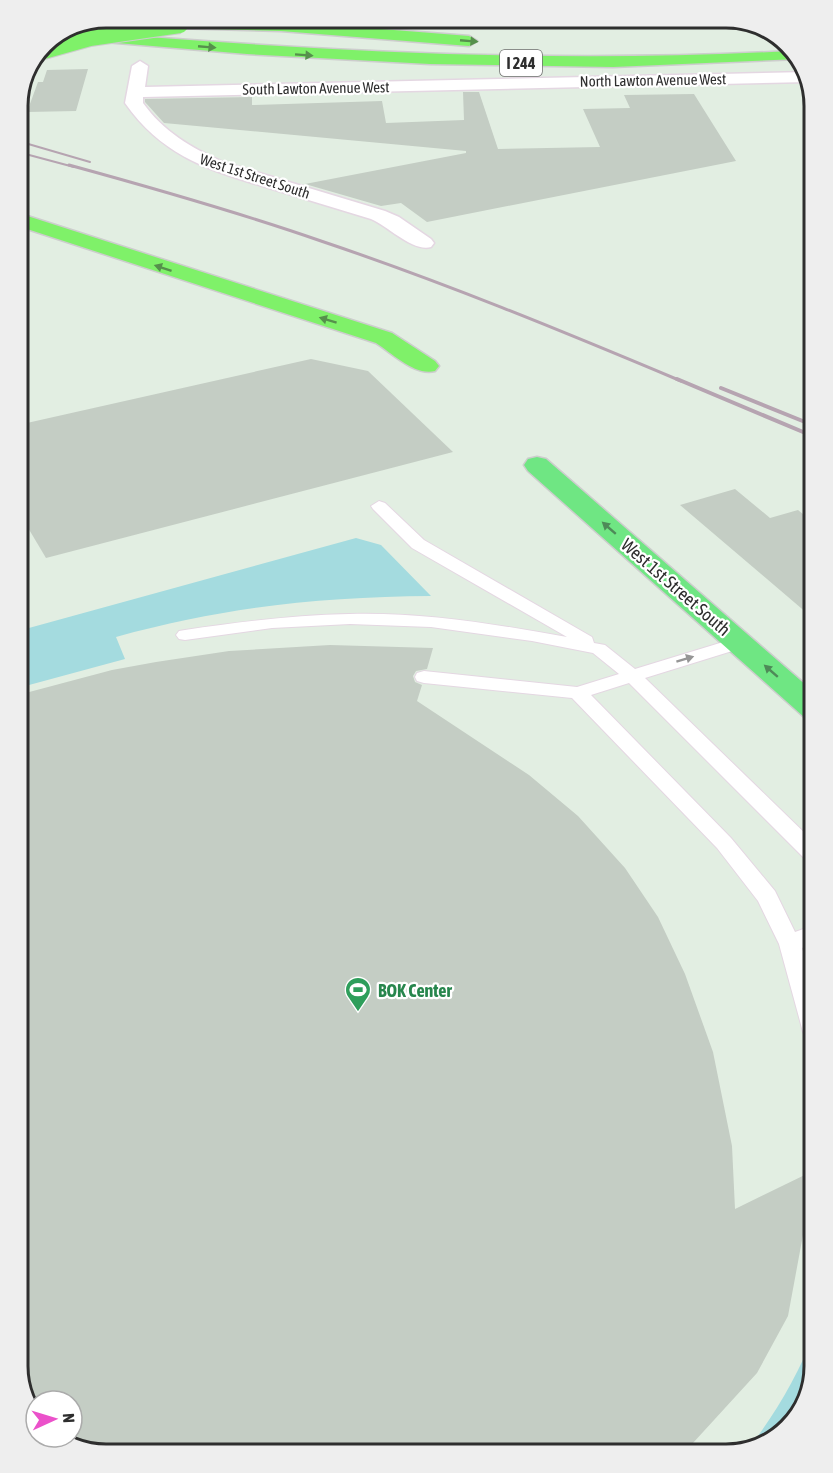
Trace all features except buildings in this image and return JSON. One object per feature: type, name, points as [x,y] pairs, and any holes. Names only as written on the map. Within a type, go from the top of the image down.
[{"type":"highway","points":[[55,48],[90,38],[152,29]]},
{"type":"highway","points":[[318,29],[479,42]]},
{"type":"highway","name":"I 244","points":[[73,36],[315,56],[426,61],[605,63],[784,54]]},
{"type":"highway","points":[[524,46],[616,53],[784,54]]},
{"type":"highway","points":[[29,223],[384,338],[427,366]]},
{"type":"main road","name":"West 1st Street South","points":[[537,465],[804,700]]},
{"type":"street","points":[[135,92],[140,66]]},
{"type":"street","name":"North Lawton Avenue West","points":[[497,84],[798,76]]},
{"type":"street","name":"South Lawton Avenue West","points":[[135,92],[497,84]]},
{"type":"street","name":"West 1st Street South","points":[[135,92],[134,103],[163,138],[195,157],[246,177],[378,215],[404,228],[424,243]]},
{"type":"lane","points":[[379,506],[418,544],[599,649],[632,676],[804,845]]},
{"type":"lane","points":[[185,635],[272,623],[350,619],[431,622],[532,636],[599,649]]},
{"type":"lane","points":[[424,677],[578,693],[739,643]]},
{"type":"lane","points":[[578,693],[724,843],[766,897],[790,944],[804,993]]},
{"type":"lane","points":[[790,944],[804,938]]},
{"type":"shaded area","points":[[356,538],[381,545],[431,596],[311,602],[195,618],[116,637],[125,659],[29,685],[29,628]]},
{"type":"shaded area","points":[[804,1357],[802,1387],[791,1410],[778,1425],[756,1438],[785,1394]]},
{"type":"railway","points":[[29,144],[90,162]]},
{"type":"railway","points":[[29,155],[74,167]]},
{"type":"railway","points":[[69,165],[227,210],[367,257],[502,308],[681,381]]},
{"type":"railway","points":[[677,379],[804,432]]},
{"type":"railway","points":[[721,388],[804,422]]},
{"type":"place","name":"BOK Center","points":[[358,1013]]}]
